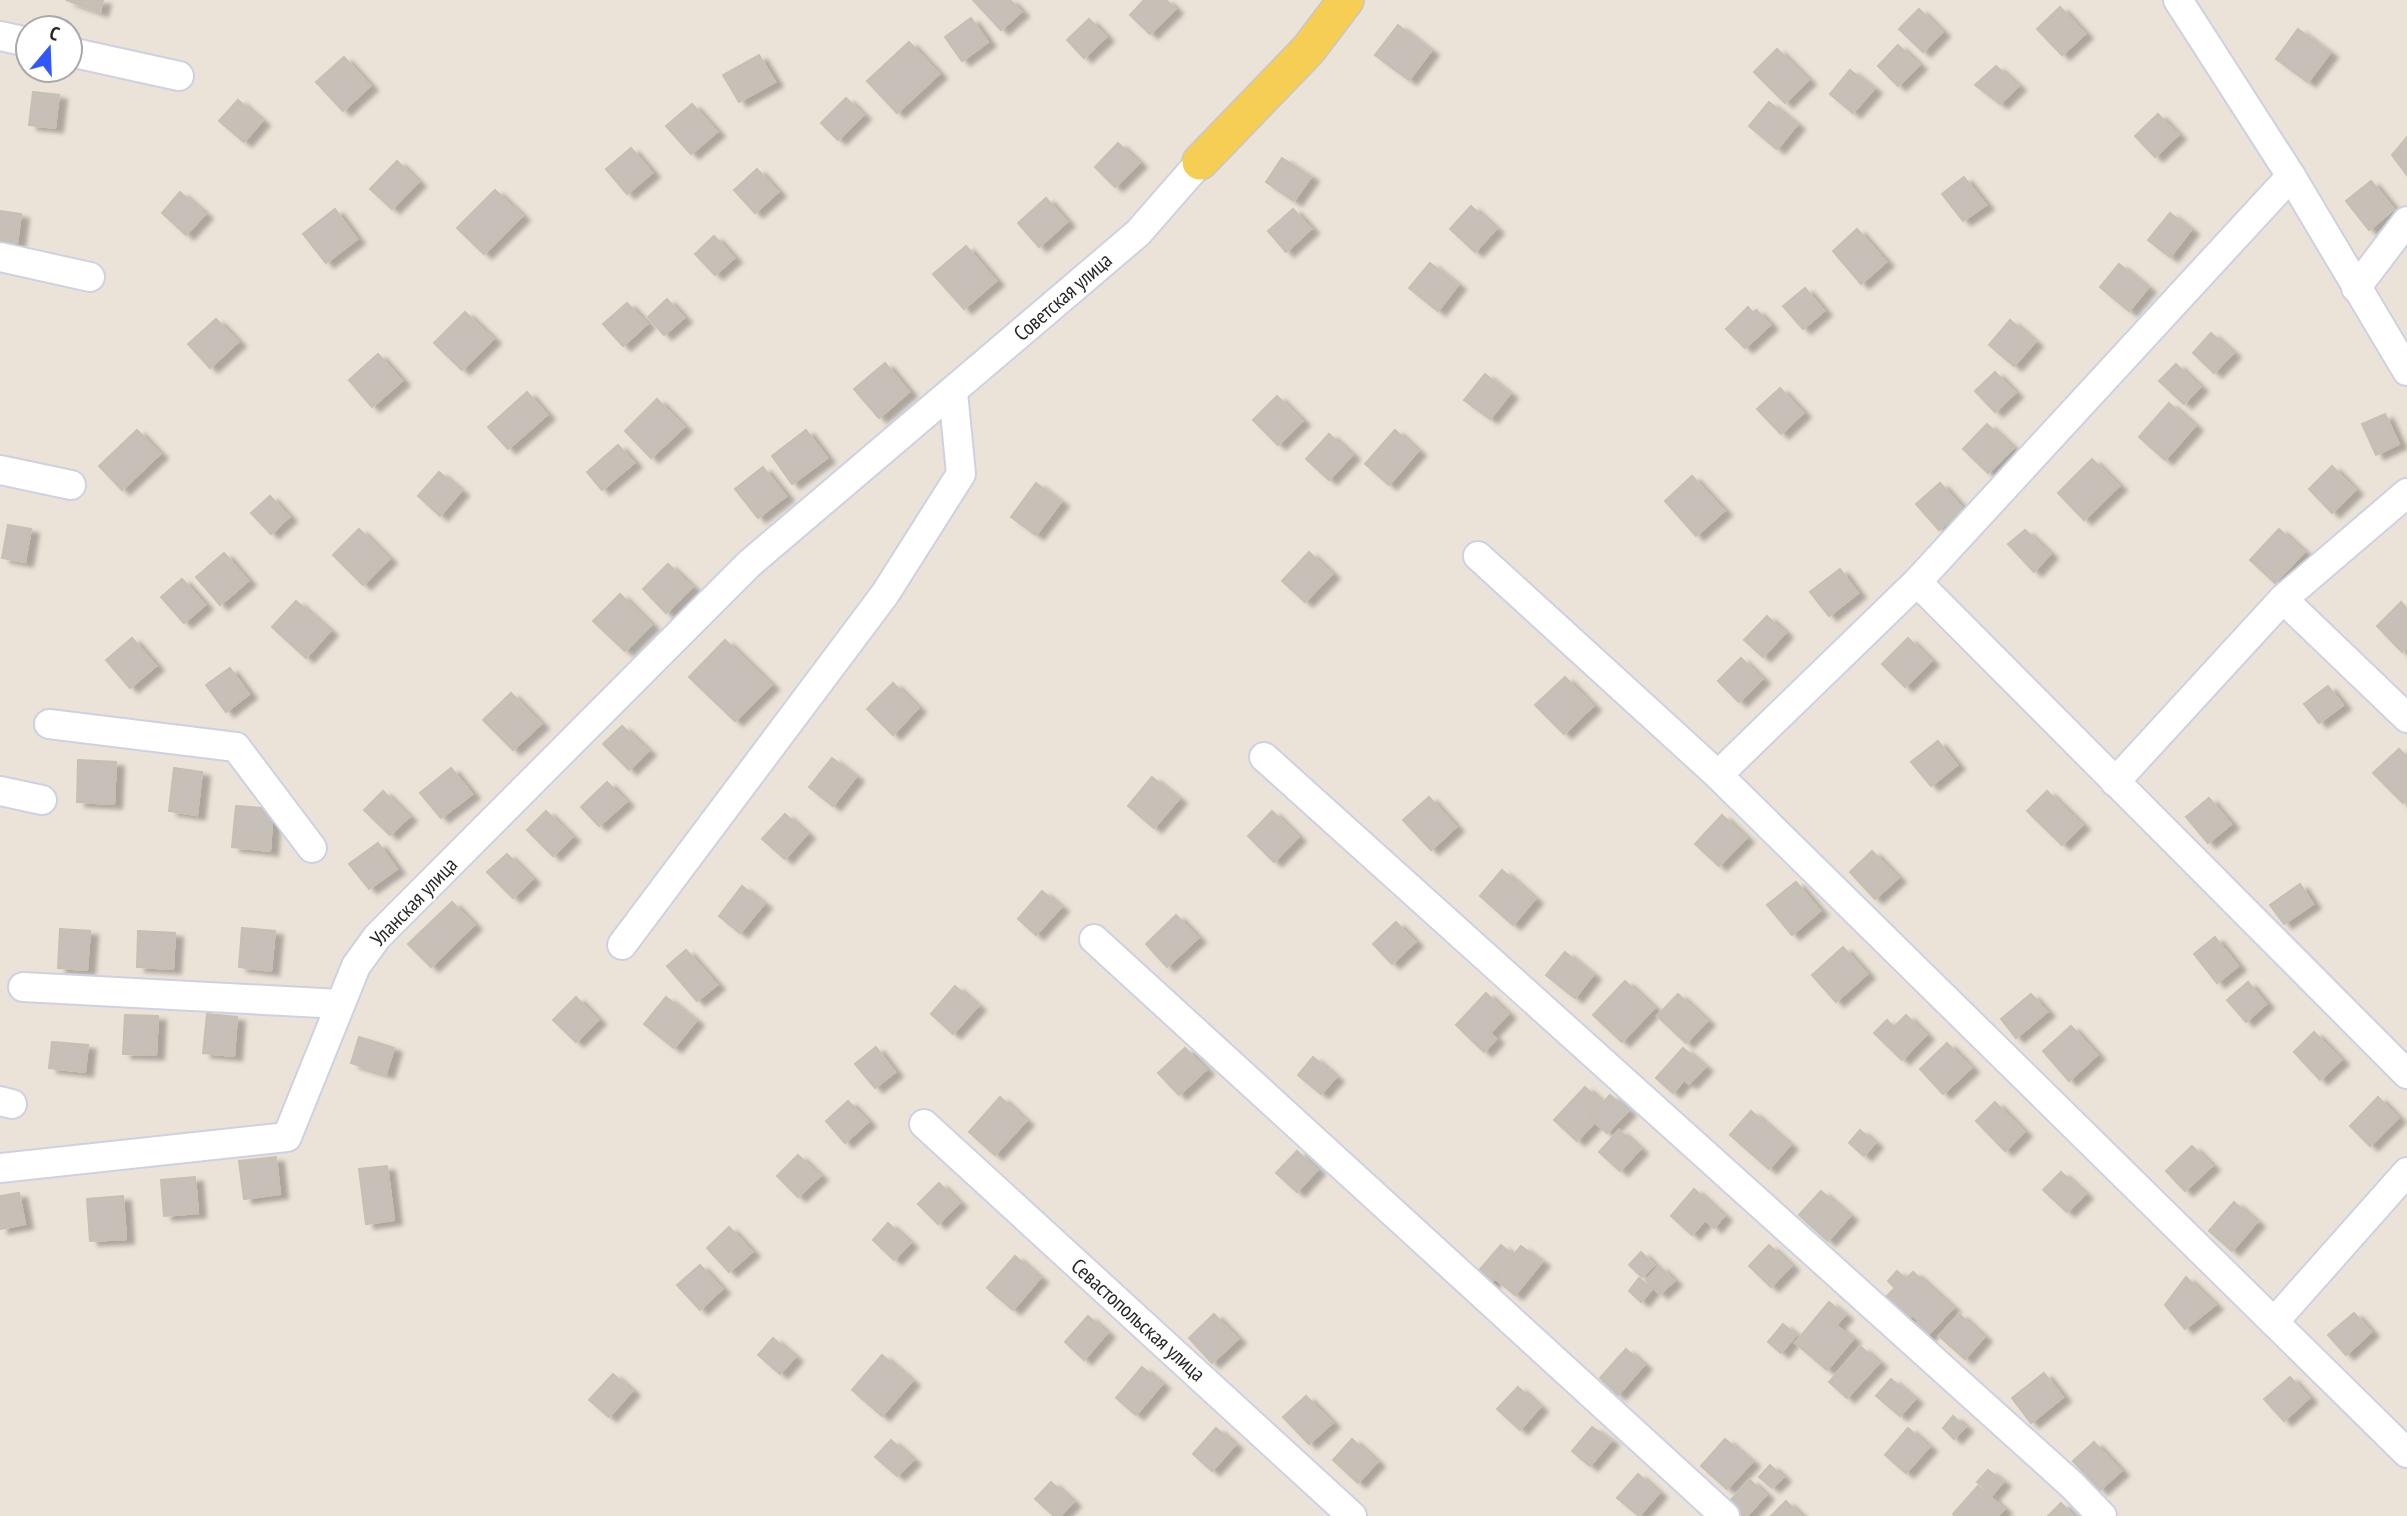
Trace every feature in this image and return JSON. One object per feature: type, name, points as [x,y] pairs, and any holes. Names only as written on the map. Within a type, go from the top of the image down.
[{"type":"main road","name":"Советская улица","points":[[1200,162],[1308,50],[1346,0]]},
{"type":"street","points":[[2178,0],[2291,176],[2407,371]]},
{"type":"street","points":[[84,55],[179,76]]},
{"type":"street","name":"Советская улица","points":[[749,564],[1138,233],[1200,162]]},
{"type":"street","points":[[1718,775],[1917,582],[2291,176]]},
{"type":"street","points":[[2356,288],[2407,221]]},
{"type":"street","points":[[0,257],[90,277]]},
{"type":"street","points":[[622,945],[885,593],[961,474],[953,392]]},
{"type":"street","points":[[0,470],[71,485]]},
{"type":"street","points":[[2115,782],[2283,599],[2407,493]]},
{"type":"street","points":[[1478,556],[1718,775],[2407,1453]]},
{"type":"street","name":"Уланская улица","points":[[0,1168],[287,1137],[356,966],[377,937],[749,564]]},
{"type":"street","points":[[1917,582],[2407,1074]]},
{"type":"street","points":[[2283,599],[2407,718]]},
{"type":"street","points":[[49,724],[236,747],[312,848]]},
{"type":"street","points":[[1264,757],[2072,1485],[2102,1516]]},
{"type":"street","points":[[0,791],[42,800]]},
{"type":"street","points":[[1094,939],[1725,1516]]},
{"type":"street","points":[[23,987],[340,1004]]},
{"type":"street","name":"Севастопольская улица","points":[[924,1124],[1352,1516]]},
{"type":"street","points":[[2274,1322],[2407,1172]]},
{"type":"building","points":[[66,0],[103,0],[100,12]]},
{"type":"building","points":[[973,0],[1010,0],[1021,12],[1001,30]]},
{"type":"building","points":[[1144,0],[1166,0],[1175,9],[1150,34],[1130,15]]},
{"type":"building","points":[[2060,7],[2085,34],[2062,55],[2037,29]]},
{"type":"building","points":[[1919,9],[1942,32],[1923,52],[1899,29]]},
{"type":"building","points":[[971,18],[988,42],[962,61],[945,37]]},
{"type":"building","points":[[1089,19],[1106,37],[1084,58],[1067,40]]},
{"type":"building","points":[[1398,25],[1431,51],[1409,80],[1375,55]]},
{"type":"building","points":[[2298,29],[2330,53],[2308,82],[2276,59]]},
{"type":"building","points":[[909,42],[939,74],[897,113],[867,81]]},
{"type":"building","points":[[1898,45],[1919,65],[1898,86],[1878,66]]},
{"type":"building","points":[[1777,49],[1808,80],[1785,103],[1754,72]]},
{"type":"building","points":[[759,55],[775,82],[739,102],[723,75]]},
{"type":"building","points":[[344,57],[370,86],[343,111],[316,82]]},
{"type":"building","points":[[1996,66],[2018,86],[2000,104],[1975,85]]},
{"type":"building","points":[[1850,70],[1874,89],[1853,113],[1830,94]]},
{"type":"building","points":[[33,92],[59,95],[55,128],[29,125]]},
{"type":"building","points":[[846,98],[863,115],[838,140],[821,123]]},
{"type":"building","points":[[238,100],[262,121],[244,142],[219,121]]},
{"type":"building","points":[[1769,102],[1797,125],[1777,149],[1749,126]]},
{"type":"building","points":[[692,104],[717,132],[691,154],[666,126]]},
{"type":"building","points":[[2158,114],[2178,135],[2155,157],[2135,136]]},
{"type":"building","points":[[2407,137],[2407,175],[2392,155]]},
{"type":"building","points":[[1118,143],[1139,163],[1115,187],[1095,167]]},
{"type":"building","points":[[631,148],[652,173],[627,194],[606,169]]},
{"type":"building","points":[[1282,158],[1311,177],[1294,201],[1266,182]]},
{"type":"building","points":[[397,161],[418,182],[392,209],[370,189]]},
{"type":"building","points":[[757,169],[778,192],[755,213],[734,190]]},
{"type":"building","points":[[1964,177],[1986,205],[1963,221],[1942,194]]},
{"type":"building","points":[[2371,181],[2394,209],[2369,230],[2346,201]]},
{"type":"building","points":[[495,190],[522,216],[484,254],[457,228]]},
{"type":"building","points":[[180,192],[205,214],[186,235],[162,213]]},
{"type":"building","points":[[1046,198],[1067,222],[1039,247],[1018,223]]},
{"type":"building","points":[[1471,206],[1496,229],[1475,252],[1450,229]]},
{"type":"building","points":[[335,209],[357,239],[326,263],[303,234]]},
{"type":"building","points":[[1293,209],[1311,229],[1286,252],[1268,231]]},
{"type":"building","points":[[0,211],[21,214],[17,243],[0,241]]},
{"type":"building","points":[[2170,213],[2191,230],[2170,257],[2148,240]]},
{"type":"building","points":[[1857,229],[1886,262],[1861,284],[1833,251]]},
{"type":"building","points":[[714,236],[734,258],[715,275],[695,254]]},
{"type":"building","points":[[966,246],[996,281],[964,309],[933,274]]},
{"type":"building","points":[[1430,263],[1458,285],[1438,311],[1409,288]]},
{"type":"building","points":[[2119,264],[2148,288],[2129,311],[2100,287]]},
{"type":"building","points":[[1805,288],[1824,311],[1803,329],[1783,306]]},
{"type":"building","points":[[667,299],[684,318],[664,335],[648,317]]},
{"type":"building","points":[[627,303],[647,324],[623,346],[603,324]]},
{"type":"building","points":[[1748,307],[1753,313],[1756,310],[1770,325],[1745,348],[1726,329]]},
{"type":"building","points":[[465,312],[493,339],[462,370],[434,343]]},
{"type":"building","points":[[216,319],[238,342],[210,368],[188,344]]},
{"type":"building","points":[[2010,320],[2035,342],[2014,366],[1989,345]]},
{"type":"building","points":[[2211,333],[2233,353],[2214,373],[2193,353]]},
{"type":"building","points":[[378,354],[402,381],[372,407],[349,380]]},
{"type":"building","points":[[885,363],[909,392],[879,418],[854,389]]},
{"type":"building","points":[[2176,364],[2200,387],[2184,404],[2159,381]]},
{"type":"building","points":[[1995,372],[2015,393],[1995,412],[1975,391]]},
{"type":"building","points":[[1485,374],[1510,394],[1490,419],[1464,400]]},
{"type":"building","points":[[1780,388],[1803,413],[1781,434],[1757,409]]},
{"type":"building","points":[[527,392],[547,415],[508,449],[488,427]]},
{"type":"building","points":[[1277,396],[1302,421],[1278,445],[1253,420]]},
{"type":"building","points":[[657,399],[684,427],[651,458],[625,431]]},
{"type":"building","points":[[2169,403],[2195,426],[2165,460],[2139,437]]},
{"type":"building","points":[[2385,414],[2399,444],[2376,455],[2362,424]]},
{"type":"building","points":[[1987,424],[2013,448],[1988,473],[1963,449]]},
{"type":"building","points":[[137,430],[160,454],[122,490],[99,466]]},
{"type":"building","points":[[806,430],[827,458],[792,484],[772,456]]},
{"type":"building","points":[[1395,430],[1418,451],[1389,485],[1365,464]]},
{"type":"building","points":[[1329,434],[1352,455],[1329,480],[1306,459]]},
{"type":"building","points":[[618,445],[634,463],[602,490],[587,472]]},
{"type":"building","points":[[2092,459],[2119,486],[2084,520],[2058,493]]},
{"type":"building","points":[[2332,466],[2355,490],[2332,513],[2309,489]]},
{"type":"building","points":[[763,467],[786,496],[758,518],[735,489]]},
{"type":"building","points":[[439,472],[461,491],[440,516],[418,496]]},
{"type":"building","points":[[1692,476],[1724,511],[1696,536],[1665,501]]},
{"type":"building","points":[[1036,483],[1061,502],[1036,535],[1011,517]]},
{"type":"building","points":[[1940,483],[1963,509],[1939,530],[1916,504]]},
{"type":"building","points":[[270,496],[289,517],[271,534],[251,513]]},
{"type":"building","points":[[8,525],[31,529],[25,562],[2,558]]},
{"type":"building","points":[[359,529],[389,559],[363,585],[333,555]]},
{"type":"building","points":[[2279,529],[2304,552],[2275,583],[2250,560]]},
{"type":"building","points":[[2025,530],[2050,554],[2034,572],[2008,544]]},
{"type":"building","points":[[1309,552],[1332,574],[1305,602],[1282,581]]},
{"type":"building","points":[[224,553],[248,581],[220,605],[196,577]]},
{"type":"building","points":[[668,564],[692,587],[666,613],[643,589]]},
{"type":"building","points":[[1840,569],[1858,593],[1829,616],[1810,592]]},
{"type":"building","points":[[182,579],[205,605],[184,623],[161,597]]},
{"type":"building","points":[[620,594],[651,625],[625,651],[593,621]]},
{"type":"building","points":[[296,601],[330,631],[306,658],[272,627]]},
{"type":"building","points":[[2401,602],[2407,609],[2407,647],[2402,652],[2377,626]]},
{"type":"building","points":[[1767,616],[1785,633],[1763,657],[1744,640]]},
{"type":"building","points":[[132,638],[156,666],[130,688],[106,660]]},
{"type":"building","points":[[1908,638],[1931,661],[1905,687],[1882,664]]},
{"type":"building","points":[[725,640],[771,685],[735,721],[689,677]]},
{"type":"building","points":[[1741,658],[1762,679],[1739,702],[1718,681]]},
{"type":"building","points":[[230,668],[249,694],[226,712],[206,685]]},
{"type":"building","points":[[1565,677],[1593,706],[1564,734],[1535,705]]},
{"type":"building","points":[[893,683],[918,708],[893,735],[867,709]]},
{"type":"building","points":[[2328,686],[2343,705],[2319,723],[2304,704]]},
{"type":"building","points":[[511,693],[541,724],[513,750],[483,720]]},
{"type":"building","points":[[622,726],[648,751],[629,770],[603,744]]},
{"type":"building","points":[[1938,741],[1957,765],[1931,786],[1911,762]]},
{"type":"building","points":[[2399,749],[2407,757],[2407,799],[2403,803],[2373,773]]},
{"type":"building","points":[[832,758],[856,777],[833,806],[809,787]]},
{"type":"building","points":[[78,760],[116,762],[114,804],[77,802]]},
{"type":"building","points":[[174,768],[202,772],[197,815],[169,811]]},
{"type":"building","points":[[451,768],[472,794],[441,818],[420,793]]},
{"type":"building","points":[[1152,777],[1179,799],[1154,828],[1128,806]]},
{"type":"building","points":[[607,782],[626,802],[599,826],[581,807]]},
{"type":"building","points":[[383,791],[409,817],[390,835],[364,810]]},
{"type":"building","points":[[2047,791],[2082,825],[2062,845],[2027,811]]},
{"type":"building","points":[[1429,797],[1456,827],[1431,850],[1403,820]]},
{"type":"building","points":[[2209,798],[2231,824],[2208,843],[2186,817]]},
{"type":"building","points":[[236,806],[273,809],[270,851],[232,847]]},
{"type":"building","points":[[546,811],[572,837],[553,856],[527,830]]},
{"type":"building","points":[[1272,811],[1298,837],[1274,862],[1248,836]]},
{"type":"building","points":[[785,814],[807,834],[785,859],[762,839]]},
{"type":"building","points":[[1722,815],[1746,838],[1719,866],[1695,844]]},
{"type":"building","points":[[378,843],[397,869],[369,889],[349,864]]},
{"type":"building","points":[[1872,851],[1898,878],[1875,899],[1850,872]]},
{"type":"building","points":[[507,854],[532,879],[513,898],[487,872]]},
{"type":"building","points":[[1502,870],[1535,899],[1513,925],[1480,896]]},
{"type":"building","points":[[1796,882],[1820,911],[1792,935],[1767,905]]},
{"type":"building","points":[[2300,884],[2313,904],[2284,924],[2270,905]]},
{"type":"building","points":[[742,886],[764,904],[740,933],[719,916]]},
{"type":"building","points":[[1042,891],[1061,907],[1036,935],[1018,919]]},
{"type":"building","points":[[452,902],[474,925],[431,967],[408,944]]},
{"type":"building","points":[[1176,915],[1198,938],[1167,967],[1146,944]]},
{"type":"building","points":[[1396,922],[1415,942],[1392,964],[1373,944]]},
{"type":"building","points":[[242,928],[275,931],[271,971],[239,967]]},
{"type":"building","points":[[60,929],[90,931],[87,970],[58,968]]},
{"type":"building","points":[[138,931],[175,933],[173,969],[137,967]]},
{"type":"building","points":[[2215,937],[2238,966],[2217,983],[2194,954]]},
{"type":"building","points":[[1843,947],[1867,974],[1836,1002],[1812,975]]},
{"type":"building","points":[[686,950],[717,985],[697,1001],[667,966]]},
{"type":"building","points":[[1565,952],[1593,975],[1575,998],[1546,975]]},
{"type":"building","points":[[1625,981],[1654,1008],[1622,1042],[1593,1015]]},
{"type":"building","points":[[2248,982],[2266,1004],[2246,1022],[2227,1000]]},
{"type":"building","points":[[955,986],[978,1006],[953,1034],[931,1014]]},
{"type":"building","points":[[1486,993],[1508,1014],[1490,1033],[1496,1039],[1484,1052],[1456,1025]]},
{"type":"building","points":[[1678,994],[1707,1021],[1686,1043],[1657,1016]]},
{"type":"building","points":[[2031,994],[2047,1012],[2016,1038],[2001,1019]]},
{"type":"building","points":[[576,997],[598,1020],[576,1042],[553,1020]]},
{"type":"building","points":[[666,997],[696,1021],[674,1048],[644,1024]]},
{"type":"building","points":[[207,1014],[237,1017],[234,1056],[203,1053]]},
{"type":"building","points":[[125,1015],[158,1016],[156,1055],[123,1054]]},
{"type":"building","points":[[1906,1015],[1926,1035],[1902,1060],[1874,1033],[1887,1020],[1894,1027]]},
{"type":"building","points":[[2071,1026],[2097,1055],[2069,1081],[2043,1051]]},
{"type":"building","points":[[2314,1032],[2341,1060],[2320,1080],[2294,1052]]},
{"type":"building","points":[[359,1037],[394,1048],[386,1074],[351,1063]]},
{"type":"building","points":[[52,1042],[88,1045],[85,1072],[49,1068]]},
{"type":"building","points":[[1947,1043],[1971,1068],[1943,1094],[1920,1069]]},
{"type":"building","points":[[876,1047],[895,1072],[875,1088],[855,1064]]},
{"type":"building","points":[[1185,1048],[1206,1070],[1179,1095],[1158,1073]]},
{"type":"building","points":[[1683,1048],[1705,1067],[1689,1084],[1684,1080],[1673,1093],[1656,1078]]},
{"type":"building","points":[[1313,1057],[1336,1077],[1321,1094],[1298,1075]]},
{"type":"building","points":[[1585,1087],[1608,1108],[1577,1141],[1554,1120]]},
{"type":"building","points":[[1610,1095],[1628,1111],[1607,1133],[1589,1117]]},
{"type":"building","points":[[1000,1097],[1026,1121],[995,1155],[969,1132]]},
{"type":"building","points":[[2378,1097],[2398,1118],[2370,1146],[2350,1126]]},
{"type":"building","points":[[848,1101],[868,1122],[845,1143],[826,1121]]},
{"type":"building","points":[[1995,1102],[2024,1132],[2005,1151],[1976,1121]]},
{"type":"building","points":[[1751,1111],[1790,1145],[1769,1169],[1730,1135]]},
{"type":"building","points":[[1619,1130],[1640,1149],[1620,1171],[1599,1152]]},
{"type":"building","points":[[1860,1130],[1875,1143],[1864,1156],[1849,1143]]},
{"type":"building","points":[[2192,1146],[2212,1166],[2185,1191],[2166,1171]]},
{"type":"building","points":[[1297,1151],[1317,1170],[1297,1192],[1276,1173]]},
{"type":"building","points":[[798,1155],[820,1176],[798,1197],[777,1176]]},
{"type":"building","points":[[276,1157],[280,1194],[244,1199],[239,1161]]},
{"type":"building","points":[[387,1166],[394,1220],[366,1224],[359,1169]]},
{"type":"building","points":[[2061,1172],[2085,1194],[2067,1212],[2043,1190]]},
{"type":"building","points":[[195,1177],[198,1213],[164,1216],[161,1180]]},
{"type":"building","points":[[939,1183],[959,1203],[938,1224],[918,1204]]},
{"type":"building","points":[[1694,1189],[1724,1216],[1714,1228],[1705,1220],[1692,1235],[1671,1216]]},
{"type":"building","points":[[1821,1191],[1850,1216],[1828,1241],[1799,1215]]},
{"type":"building","points":[[19,1193],[25,1224],[0,1229],[0,1196]]},
{"type":"building","points":[[123,1196],[126,1239],[90,1241],[87,1199]]},
{"type":"building","points":[[2234,1202],[2257,1222],[2232,1251],[2209,1231]]},
{"type":"building","points":[[888,1223],[910,1243],[894,1260],[873,1240]]},
{"type":"building","points":[[729,1227],[752,1252],[729,1272],[707,1248]]},
{"type":"building","points":[[1501,1245],[1514,1256],[1488,1286],[1475,1275]]},
{"type":"building","points":[[1769,1245],[1791,1266],[1771,1287],[1749,1266]]},
{"type":"building","points":[[1521,1246],[1542,1262],[1515,1295],[1495,1278]]},
{"type":"building","points":[[1641,1252],[1654,1265],[1642,1277],[1629,1265]]},
{"type":"building","points":[[1015,1256],[1040,1278],[1013,1310],[987,1288]]},
{"type":"building","points":[[700,1265],[722,1289],[700,1310],[677,1285]]},
{"type":"building","points":[[1659,1266],[1674,1281],[1660,1294],[1646,1280]]},
{"type":"building","points":[[1897,1271],[1906,1279],[1913,1272],[1953,1308],[1924,1339],[1913,1329],[1920,1322],[1912,1315],[1907,1320],[1884,1299],[1895,1288],[1888,1281]]},
{"type":"building","points":[[2186,1277],[2215,1305],[2185,1329],[2165,1305]]},
{"type":"building","points":[[1639,1278],[1652,1289],[1641,1302],[1629,1291]]},
{"type":"building","points":[[1829,1302],[1845,1315],[1836,1325],[1853,1339],[1827,1370],[1795,1343]]},
{"type":"building","points":[[2354,1313],[2371,1332],[2346,1355],[2328,1335]]},
{"type":"building","points":[[1214,1314],[1238,1339],[1212,1363],[1189,1338]]},
{"type":"building","points":[[1959,1314],[1984,1337],[1965,1359],[1939,1336]]},
{"type":"building","points":[[1088,1316],[1107,1333],[1084,1360],[1065,1342]]},
{"type":"building","points":[[1783,1324],[1796,1335],[1781,1353],[1768,1342]]},
{"type":"building","points":[[773,1338],[795,1357],[780,1374],[758,1355]]},
{"type":"building","points":[[1861,1347],[1879,1363],[1847,1398],[1829,1382]]},
{"type":"building","points":[[1626,1349],[1644,1365],[1618,1395],[1600,1378]]},
{"type":"building","points":[[882,1355],[912,1381],[882,1416],[852,1390]]},
{"type":"building","points":[[1142,1367],[1162,1384],[1136,1415],[1116,1398]]},
{"type":"building","points":[[2044,1373],[2063,1397],[2031,1423],[2012,1398]]},
{"type":"building","points":[[613,1374],[632,1391],[609,1417],[589,1400]]},
{"type":"building","points":[[2290,1377],[2309,1398],[2284,1421],[2264,1399]]},
{"type":"building","points":[[1891,1379],[1915,1399],[1900,1416],[1876,1396]]},
{"type":"building","points":[[1518,1387],[1540,1407],[1520,1430],[1497,1409]]},
{"type":"building","points":[[1306,1396],[1332,1423],[1309,1444],[1283,1417]]},
{"type":"building","points":[[1953,1416],[1965,1427],[1954,1439],[1943,1428]]},
{"type":"building","points":[[1592,1427],[1611,1441],[1590,1466],[1572,1451]]},
{"type":"building","points":[[1216,1428],[1235,1445],[1212,1471],[1193,1454]]},
{"type":"building","points":[[1908,1428],[1929,1447],[1906,1473],[1885,1455]]},
{"type":"building","points":[[1352,1439],[1377,1462],[1358,1483],[1333,1460]]},
{"type":"building","points":[[1725,1439],[1752,1462],[1727,1489],[1701,1466]]},
{"type":"building","points":[[891,1440],[913,1460],[897,1476],[875,1457]]},
{"type":"building","points":[[2094,1442],[2121,1471],[2100,1490],[2073,1461]]},
{"type":"building","points":[[1770,1465],[1783,1477],[1772,1488],[1759,1477]]},
{"type":"building","points":[[1988,1470],[2003,1482],[1992,1495],[1977,1482]]},
{"type":"building","points":[[1638,1474],[1659,1493],[1639,1516],[1617,1498]]},
{"type":"building","points":[[1750,1480],[1766,1495],[1747,1516],[1738,1516],[1726,1505]]},
{"type":"building","points":[[1051,1482],[1073,1502],[1060,1516],[1054,1516],[1035,1499]]},
{"type":"building","points":[[1978,1486],[2004,1509],[1998,1516],[1955,1516],[1953,1514]]},
{"type":"building","points":[[1786,1501],[1801,1516],[1771,1516]]},
{"type":"building","points":[[2061,1503],[2073,1516],[2048,1516]]}]
